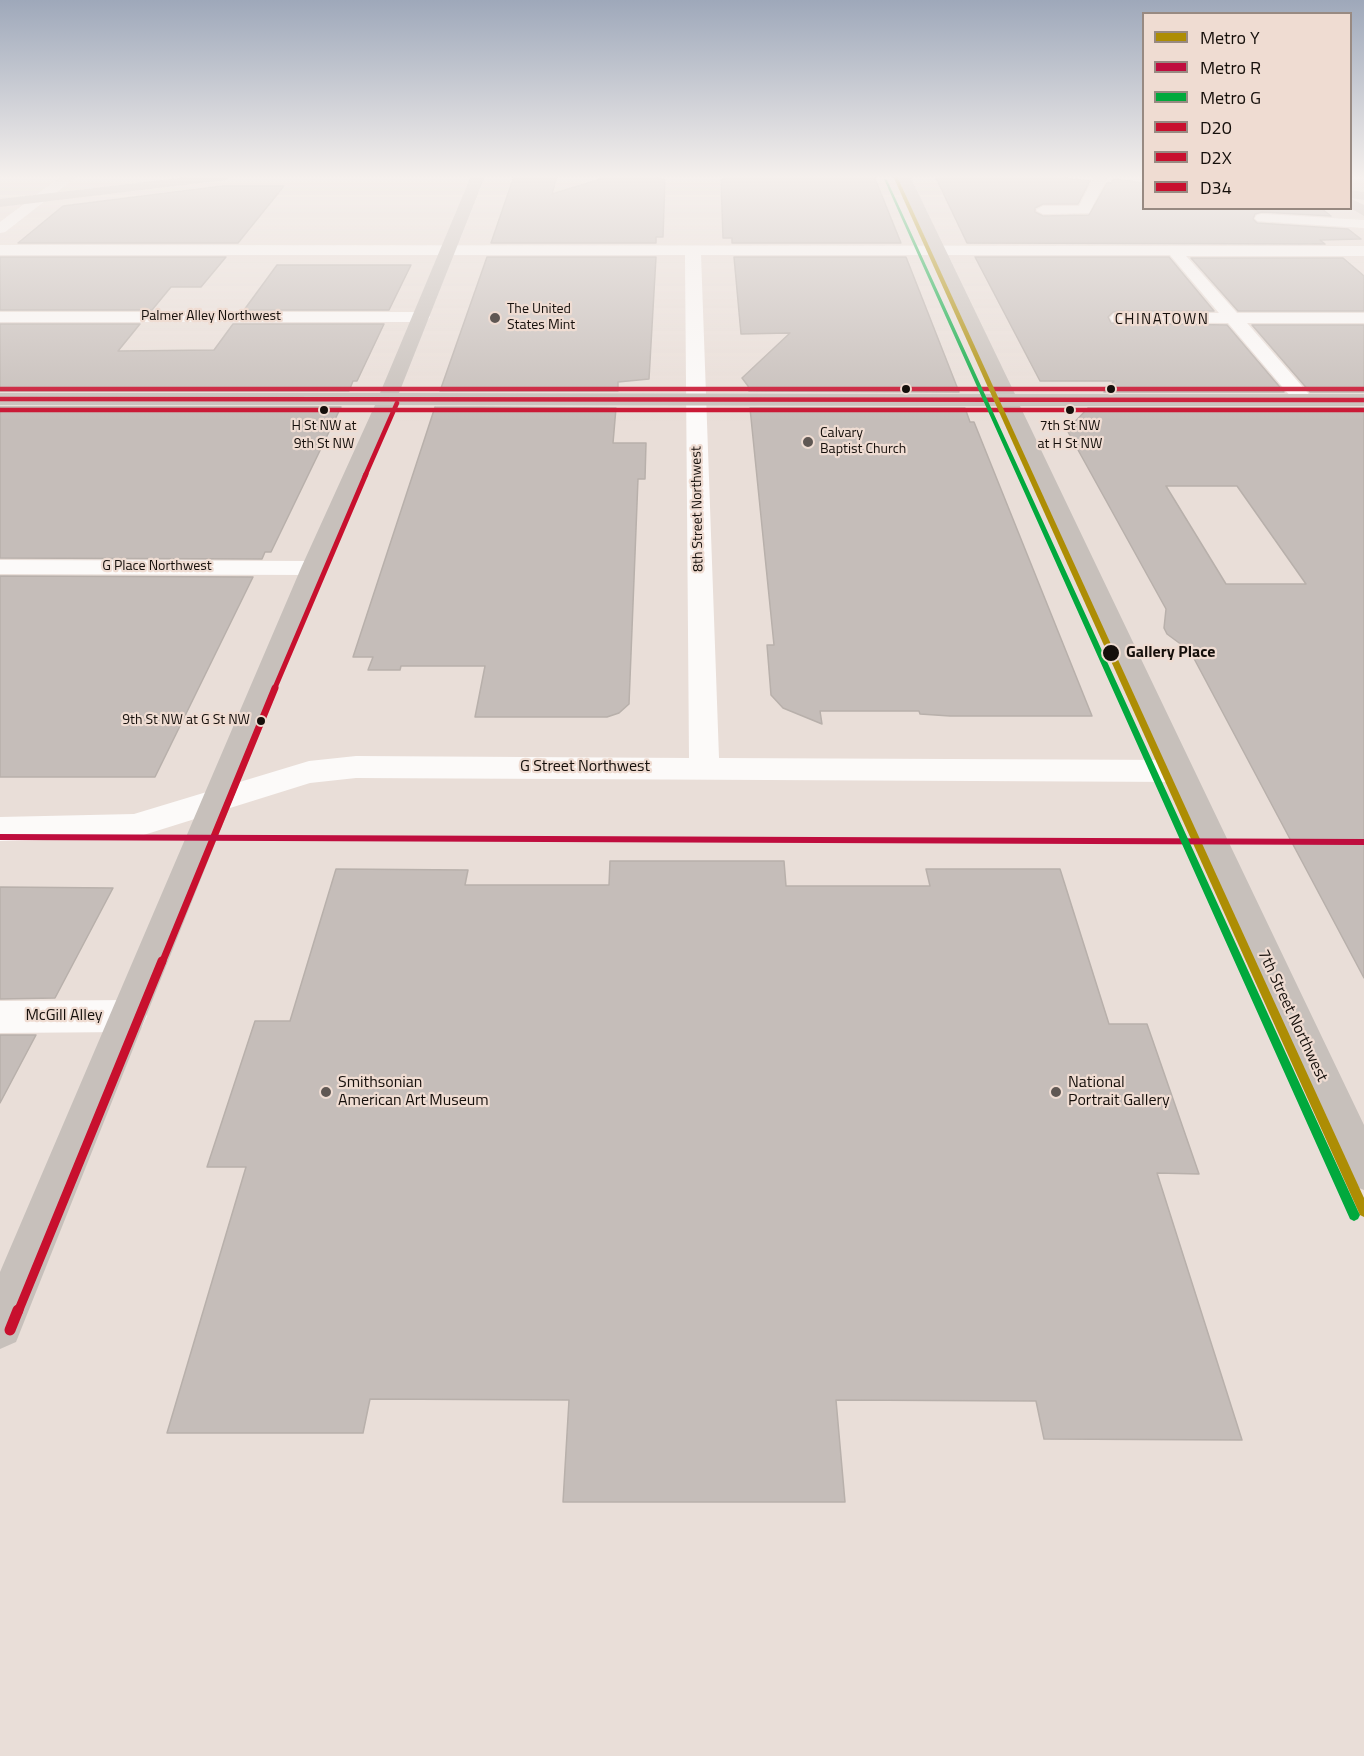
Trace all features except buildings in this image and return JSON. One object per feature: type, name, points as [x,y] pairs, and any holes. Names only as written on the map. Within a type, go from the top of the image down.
[{"type":"main road","points":[[0,1326],[445,258]]},
{"type":"main road","name":"7th Street Northwest","points":[[943,258],[1364,1170]]},
{"type":"main road","points":[[0,399],[1364,400]]},
{"type":"street","name":"8th Street Northwest","points":[[693,258],[704,768]]},
{"type":"street","points":[[1180,258],[1304,400]]},
{"type":"street","name":"Palmer Alley Northwest","points":[[0,317],[421,317]]},
{"type":"street","points":[[1119,318],[1364,318]]},
{"type":"street","name":"G Place Northwest","points":[[0,567],[314,568]]},
{"type":"street","name":"G Street Northwest","points":[[0,829],[134,826],[309,772],[348,767],[1179,771]]},
{"type":"street","name":"McGill Alley","points":[[0,1017],[129,1016]]},
{"type":"metro line","name":"G","points":[[920,258],[1354,1215]]},
{"type":"metro line","name":"Y","points":[[932,258],[1364,1211]]},
{"type":"metro line","name":"R","points":[[0,837],[1364,842]]},
{"type":"transit line","name":"D34","points":[[0,389],[1364,389]]},
{"type":"transit line","name":"D20","points":[[0,399],[1364,400]]},
{"type":"transit line","name":"D2X","points":[[10,1330],[323,572],[397,403]]},
{"type":"transit line","name":"D2X","points":[[0,410],[1364,410]]},
{"type":"place","name":"The United States Mint","points":[[495,318]]},
{"type":"place","name":"H St NW at 9th St NW","points":[[324,410]]},
{"type":"place","name":"7th St NW at H St NW","points":[[1070,410]]},
{"type":"place","name":"Calvary Baptist Church","points":[[808,442]]},
{"type":"place","name":"Gallery Place","points":[[1111,653]]},
{"type":"place","name":"9th St NW at G St NW","points":[[261,721]]},
{"type":"place","name":"Smithsonian American Art Museum","points":[[326,1092]]},
{"type":"place","name":"National Portrait Gallery","points":[[1056,1092]]},
{"type":"district","name":"CHINATOWN","points":[[1162,320]]}]
